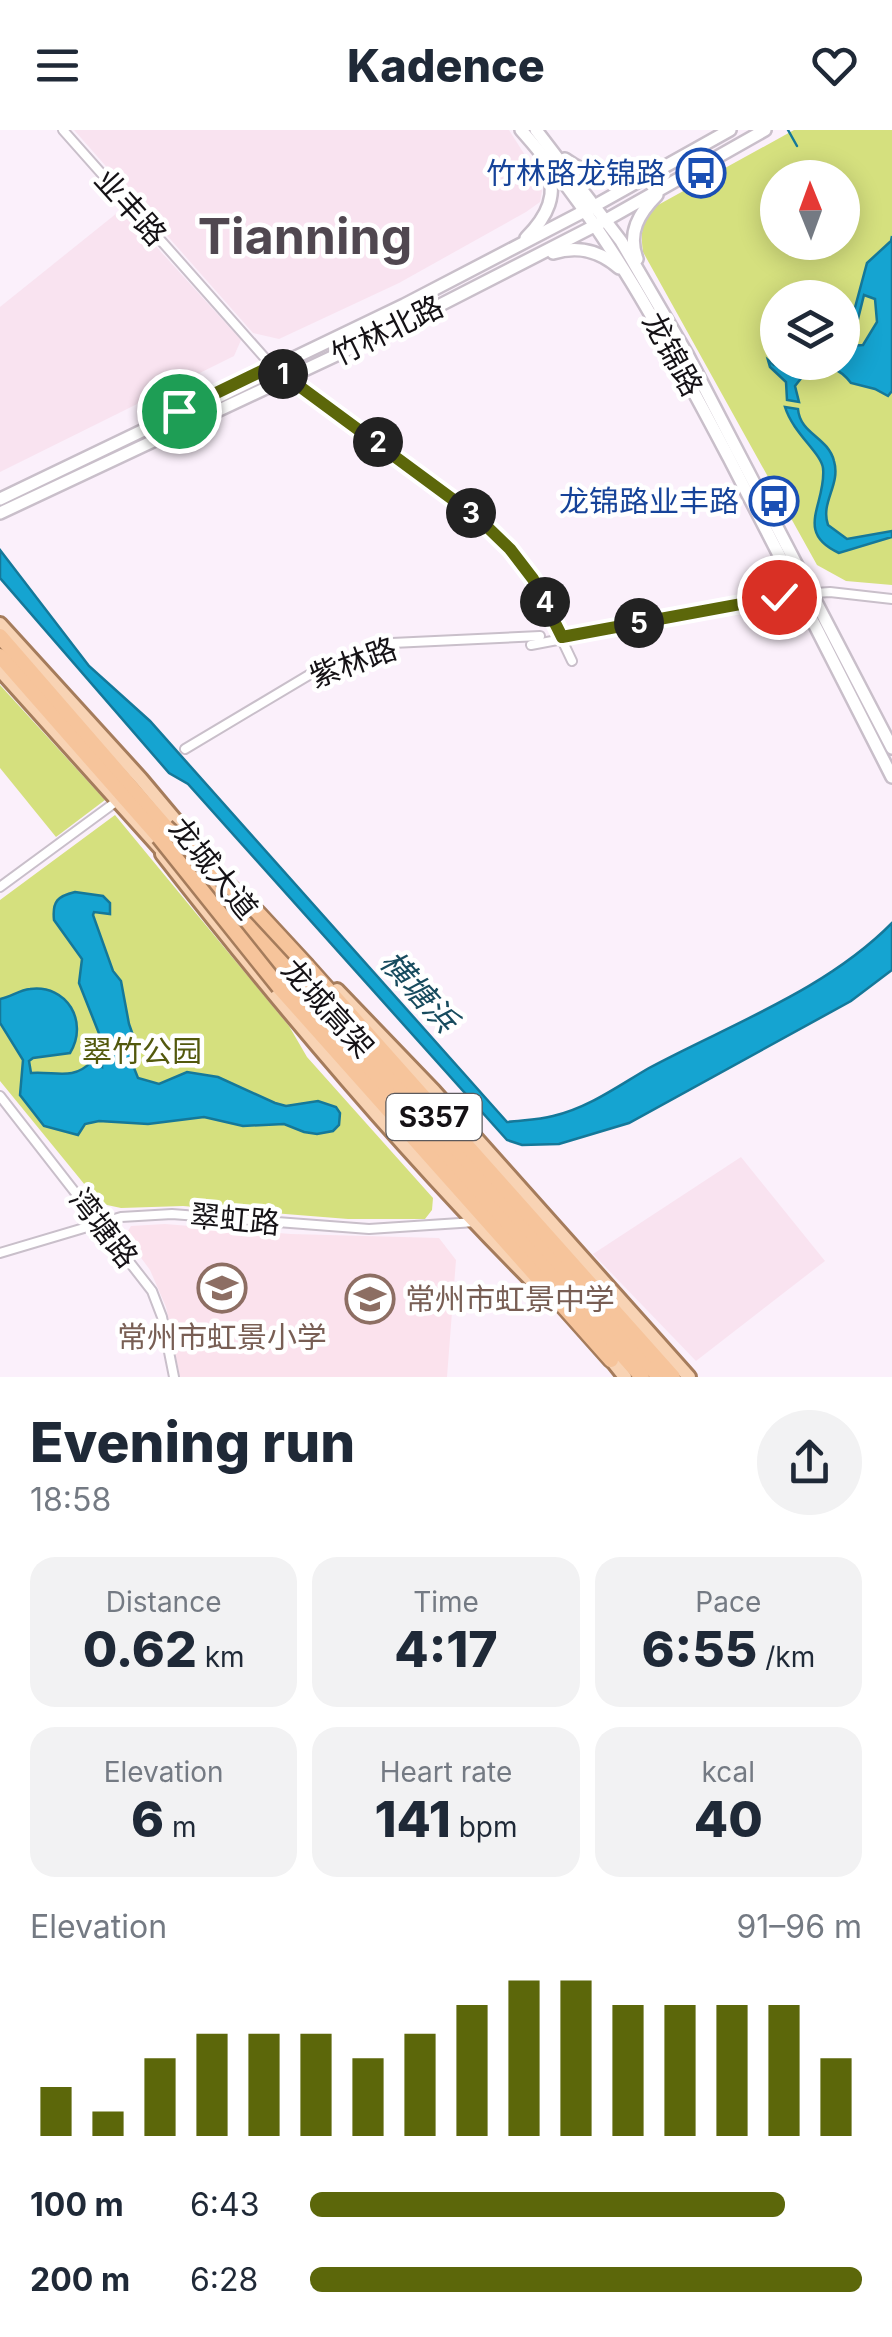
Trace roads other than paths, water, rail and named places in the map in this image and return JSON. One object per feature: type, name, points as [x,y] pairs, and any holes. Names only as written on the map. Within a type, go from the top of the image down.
[{"type":"highway","name":"龙城高架","points":[[0,636],[158,834],[659,1377]]},
{"type":"highway","name":"龙城高架","points":[[0,656],[642,1377]]},
{"type":"highway","points":[[158,834],[279,987],[612,1360]]},
{"type":"highway","points":[[158,834],[258,913],[672,1377]]},
{"type":"main road","name":"龙锦路","points":[[521,130],[550,146],[590,208]]},
{"type":"main road","name":"竹林北路","points":[[0,498],[404,305],[730,130]]},
{"type":"main road","name":"竹林北路","points":[[0,514],[411,320],[601,222],[765,130]]},
{"type":"main road","name":"龙锦路","points":[[533,135],[601,222],[687,354],[806,593]]},
{"type":"main road","points":[[513,249],[540,224],[550,206],[549,172],[533,135]]},
{"type":"main road","points":[[550,146],[583,172],[608,179],[637,176],[677,160]]},
{"type":"main road","points":[[642,286],[633,233],[641,213],[667,186]]},
{"type":"main road","points":[[521,264],[560,250],[583,249],[601,254],[642,286]]},
{"type":"main road","points":[[806,593],[892,748]]},
{"type":"main road","points":[[806,593],[892,777]]},
{"type":"main road","name":"龙城大道","points":[[0,624],[203,852],[252,916],[672,1377]]},
{"type":"main road","name":"龙城大道","points":[[0,670],[117,801],[158,834],[515,1241],[625,1377]]},
{"type":"main road","points":[[158,834],[258,977],[475,1222],[612,1360]]},
{"type":"main road","points":[[203,852],[434,1091],[688,1377]]},
{"type":"street","name":"业丰路","points":[[63,130],[272,366],[419,472],[500,538],[533,579],[572,661]]},
{"type":"street","points":[[532,645],[806,593],[892,598]]},
{"type":"street","name":"紫林路","points":[[185,749],[319,669],[392,643],[540,636]]},
{"type":"street","points":[[0,887],[117,801]]},
{"type":"street","name":"湾塘路","points":[[0,1096],[152,1291],[162,1317],[174,1377]]},
{"type":"street","name":"翠虹路","points":[[0,1253],[121,1217],[172,1214],[369,1229],[475,1222]]},
{"type":"water","points":[[892,236],[892,391],[888,396],[848,380],[860,380],[860,345],[877,322],[875,299],[864,295],[860,311],[860,289],[867,263]]},
{"type":"water","points":[[800,380],[795,386],[799,402],[787,400],[786,382]]},
{"type":"water","points":[[785,407],[798,409],[804,424],[826,446],[834,461],[828,525],[847,539],[892,531],[892,537],[839,553],[825,545],[815,526],[823,468]]},
{"type":"water","points":[[0,550],[89,666],[150,721],[507,1122],[553,1116],[591,1102],[808,987],[866,947],[892,923],[892,970],[851,1001],[629,1123],[559,1144],[522,1145],[507,1140],[188,784],[169,773],[0,578]]},
{"type":"water","points":[[75,892],[103,896],[110,903],[110,914],[93,915],[113,971],[121,981],[134,1038],[130,1058],[138,1078],[159,1084],[187,1072],[218,1077],[286,1106],[318,1101],[336,1107],[339,1125],[333,1131],[317,1134],[284,1124],[243,1126],[204,1117],[148,1124],[99,1121],[85,1124],[78,1135],[44,1126],[20,1095],[23,1060],[0,1023],[0,999],[43,989],[64,999],[71,1008],[77,1029],[70,1053],[33,1058],[29,1061],[31,1073],[70,1073],[91,1062],[102,1067],[100,1036],[79,983],[82,959],[54,920],[57,900]]},
{"type":"waterway","points":[[788,130],[797,146]]},
{"type":"place","name":"竹林路龙锦路","points":[[701,173]]},
{"type":"place","name":"龙锦路业丰路","points":[[774,501]]},
{"type":"place","name":"常州市虹景小学","points":[[222,1288]]},
{"type":"place","name":"常州市虹景中学","points":[[370,1299]]},
{"type":"district","name":"Tianning","points":[[305,236]]},
{"type":"water label","name":"横塘浜","points":[[419,991]]},
{"type":"park label","name":"翠竹公园","points":[[142,1051]]}]
